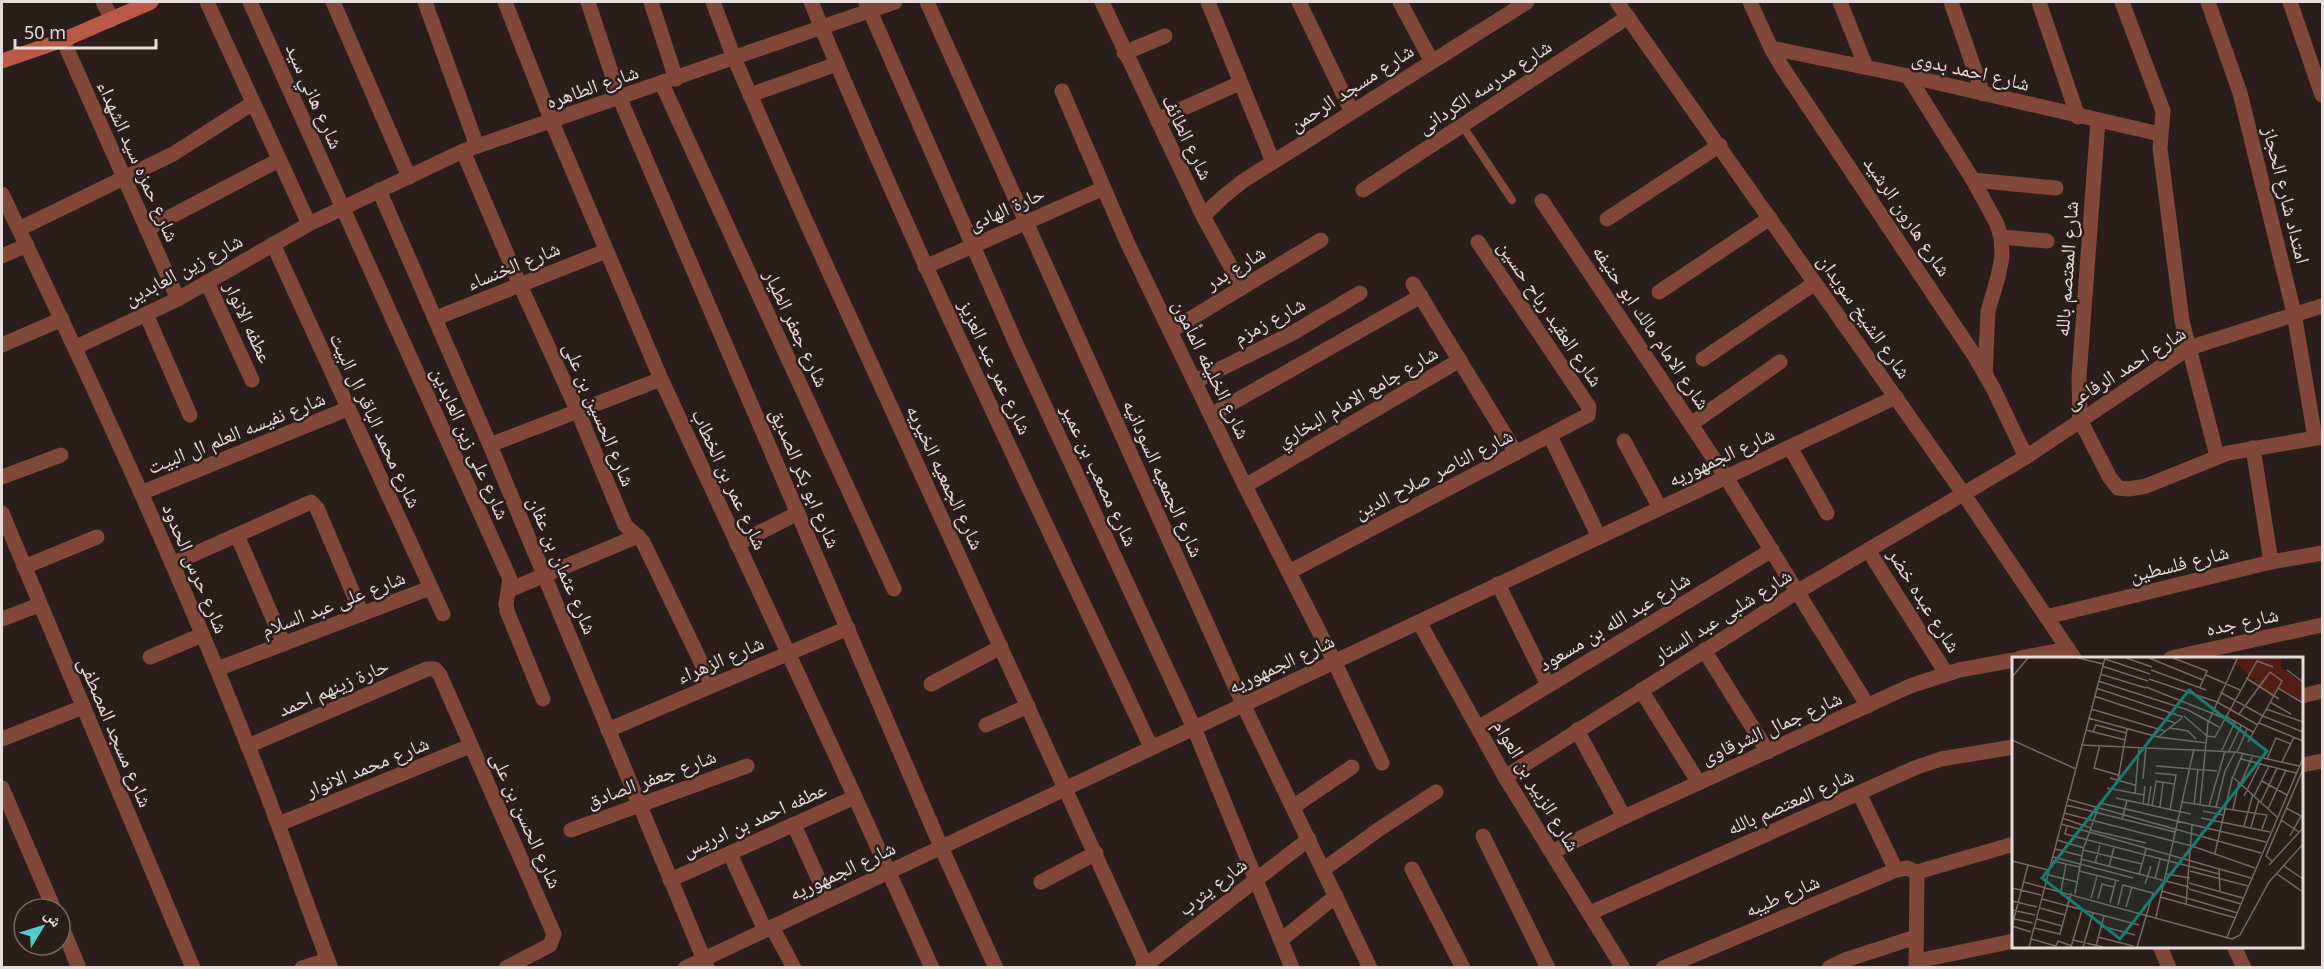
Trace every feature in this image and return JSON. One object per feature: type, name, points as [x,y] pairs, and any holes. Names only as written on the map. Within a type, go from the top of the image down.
[{"type":"main road","points":[[2,61],[63,40],[151,2]]},
{"type":"street","points":[[103,2],[112,19]]},
{"type":"street","points":[[207,2],[309,224]]},
{"type":"street","name":"شارع هاني سيد","points":[[250,2],[342,208]]},
{"type":"street","points":[[333,2],[409,177]]},
{"type":"street","name":"شارع الحسين بن على","points":[[425,2],[470,149],[520,285],[578,412],[625,525],[643,542],[712,685]]},
{"type":"street","name":"شارع عمر بن الخطاب","points":[[505,2],[552,122],[661,379],[932,968]]},
{"type":"street","name":"شارع ابو بكر الصديق","points":[[588,2],[620,99],[941,847],[996,968]]},
{"type":"street","name":"شارع جعفر الطيار","points":[[651,2],[669,82],[894,589]]},
{"type":"street","name":"شارع الجمعيه الخيريه","points":[[713,2],[734,58],[804,217],[1096,853],[1145,966]]},
{"type":"street","name":"شارع عمر عبد العزيز","points":[[811,2],[925,267],[1151,747]]},
{"type":"street","name":"شارع الطاهره","points":[[309,224],[470,149],[669,82],[821,27],[868,6],[895,2]]},
{"type":"street","name":"شارع الجمعيه السودانيه","points":[[927,2],[1243,704],[1370,968]]},
{"type":"street","name":"شارع الطائف","points":[[1102,2],[1124,53],[1203,216],[1242,287]]},
{"type":"street","points":[[1208,2],[1273,162]]},
{"type":"street","points":[[1299,2],[1352,112]]},
{"type":"street","points":[[1400,2],[1431,60]]},
{"type":"street","name":"شارع مسجد الرحمن","points":[[1203,216],[1223,197],[1273,162],[1431,60],[1503,8],[1527,2]]},
{"type":"street","name":"شارع الشيخ سويدان","points":[[1617,2],[1720,145],[1963,493],[2071,654]]},
{"type":"street","name":"شارع هارون الرشيد","points":[[1750,2],[1771,48],[1945,309],[1985,375],[2026,457]]},
{"type":"street","points":[[1840,2],[1866,68]]},
{"type":"street","points":[[1951,2],[1983,94]]},
{"type":"street","points":[[2039,2],[2078,117]]},
{"type":"street","points":[[2122,2],[2163,111],[2160,134],[2182,321],[2217,456]]},
{"type":"street","name":"امتداد شارع الحجاز","points":[[2208,2],[2240,93],[2294,313],[2319,438]]},
{"type":"street","points":[[2290,2],[2322,96]]},
{"type":"street","name":"شارع مصعب بن عمير","points":[[868,6],[1022,357],[1194,728],[1254,880],[1292,968]]},
{"type":"street","name":"شارع مدرسه الكردانى","points":[[1363,190],[1628,17]]},
{"type":"street","points":[[1124,53],[1165,36]]},
{"type":"street","name":"شارع حمزه سيد الشهداء","points":[[63,40],[178,299]]},
{"type":"street","name":"شارع احمد بدوى","points":[[1771,48],[1908,76],[2078,117],[2160,134]]},
{"type":"street","points":[[750,95],[837,64]]},
{"type":"street","points":[[1908,76],[1973,180],[1997,224],[2001,237],[2002,257],[1988,311],[1985,375]]},
{"type":"street","points":[[1157,120],[1240,83]]},
{"type":"street","name":"شارع الخليفه المأمون","points":[[1062,91],[1127,242],[1382,763]]},
{"type":"street","points":[[20,229],[173,154],[253,104]]},
{"type":"street","name":"شارع المعتصم بالله","points":[[2080,420],[2079,377],[2098,121]]},
{"type":"street","points":[[1607,219],[1720,145]]},
{"type":"street","points":[[147,229],[279,160]]},
{"type":"street","points":[[1973,180],[2055,188]]},
{"type":"street","name":"حارة الهادى","points":[[925,267],[1104,188]]},
{"type":"street","name":"شارع عثمان بن عفان","points":[[379,190],[490,445],[705,963]]},
{"type":"street","name":"شارع حرس الحدود","points":[[2,194],[76,347],[217,669],[279,824],[329,964]]},
{"type":"street","name":"شارع الامام مالك ابو حنيفه","points":[[1542,201],[1726,477],[1868,706]]},
{"type":"street","name":"شارع على زين العابدين","points":[[342,208],[510,579],[507,611],[543,699]]},
{"type":"street","points":[[1659,292],[1770,218]]},
{"type":"street","name":"شارع زين العابدين","points":[[76,347],[178,299],[309,224]]},
{"type":"street","points":[[2001,237],[2047,241]]},
{"type":"street","name":"شارع بدر","points":[[1170,331],[1321,240]]},
{"type":"street","name":"شارع العقيد رباح حسين","points":[[1478,242],[1589,407]]},
{"type":"street","name":"شارع محمد الباقر ال البيت","points":[[273,244],[442,614]]},
{"type":"street","points":[[2,256],[27,245]]},
{"type":"street","name":"شارع الخنساء","points":[[436,318],[606,251]]},
{"type":"street","name":"عطفه الانوار","points":[[207,282],[252,380]]},
{"type":"street","points":[[1703,359],[1815,283]]},
{"type":"street","points":[[1211,415],[1417,290],[1516,453]]},
{"type":"street","name":"شارع زمزم","points":[[1196,381],[1291,334],[1360,293]]},
{"type":"street","name":"شارع احمد الرفاعى","points":[[1963,493],[2026,457],[2189,348],[2322,306]]},
{"type":"street","points":[[146,314],[190,415]]},
{"type":"street","points":[[2,345],[63,319]]},
{"type":"street","name":"شارع جامع الامام البخاري","points":[[1245,486],[1460,360]]},
{"type":"street","points":[[1691,424],[1780,362]]},
{"type":"street","points":[[490,445],[661,379]]},
{"type":"street","name":"شارع الجمهوريه","points":[[685,968],[705,963],[768,928],[1896,397]]},
{"type":"street","name":"شارع الناصر صلاح الدين","points":[[1288,572],[1550,436],[1588,415],[1589,407]]},
{"type":"street","name":"شارع نفيسه العلم ال البيت","points":[[141,494],[347,409]]},
{"type":"street","points":[[2080,420],[2110,478],[2118,488],[2129,489],[2146,486],[2217,456],[2319,438]]},
{"type":"street","points":[[1550,436],[1599,537]]},
{"type":"street","points":[[1624,441],[1660,508]]},
{"type":"street","points":[[1790,447],[1827,513]]},
{"type":"street","points":[[2253,448],[2271,562]]},
{"type":"street","points":[[2,477],[61,455]]},
{"type":"street","name":"شارع شلبى عبد الستار","points":[[1506,777],[1797,592],[1963,493]]},
{"type":"street","points":[[172,564],[306,503],[315,504],[362,614]]},
{"type":"street","name":"شارع مسجد المصطفى","points":[[2,513],[193,968]]},
{"type":"street","points":[[737,544],[798,513]]},
{"type":"street","points":[[237,535],[285,644]]},
{"type":"street","points":[[509,590],[638,536]]},
{"type":"street","points":[[24,567],[97,537]]},
{"type":"street","name":"شارع عبد الله بن مسعود","points":[[1478,728],[1772,550]]},
{"type":"street","name":"شارع عبده خضر","points":[[1868,550],[1946,673]]},
{"type":"street","name":"شارع فلسطين","points":[[2046,617],[2271,562],[2322,553]]},
{"type":"street","points":[[1498,584],[1548,685]]},
{"type":"street","name":"شارع على عبد السلام","points":[[217,669],[430,588]]},
{"type":"street","points":[[2,619],[39,604]]},
{"type":"street","name":"شارع الزبير بن العوام","points":[[1419,622],[1506,777],[1623,968]]},
{"type":"street","name":"شارع جده","points":[[2176,657],[2322,625]]},
{"type":"street","name":"شارع الزهراء","points":[[608,730],[848,628]]},
{"type":"street","points":[[150,657],[202,635]]},
{"type":"street","points":[[931,684],[1001,647]]},
{"type":"street","points":[[1704,650],[1768,752]]},
{"type":"street","points":[[2032,657],[2071,654]]},
{"type":"street","name":"شارع جمال الشرقاوى","points":[[1552,852],[1910,686],[1946,673],[2012,660]]},
{"type":"street","name":"حارة زينهم احمد","points":[[248,746],[427,669],[435,669]]},
{"type":"street","name":"شارع الحسن بن على","points":[[435,669],[440,675],[554,934],[549,945],[506,968]]},
{"type":"street","points":[[1641,690],[1699,783]]},
{"type":"street","points":[[2303,695],[2322,690]]},
{"type":"street","points":[[986,726],[1028,706]]},
{"type":"street","points":[[2,739],[83,707]]},
{"type":"street","points":[[1577,730],[1624,817]]},
{"type":"street","name":"شارع محمد الانوار","points":[[279,824],[470,746]]},
{"type":"street","name":"شارع المعتصم بالله","points":[[1590,913],[1917,767],[1941,759],[2012,747]]},
{"type":"street","points":[[2303,765],[2322,761]]},
{"type":"street","name":"شارع جعفر الصادق","points":[[571,830],[747,766]]},
{"type":"street","points":[[1293,807],[1352,766]]},
{"type":"street","points":[[2,788],[49,897]]},
{"type":"street","points":[[1324,869],[1436,792]]},
{"type":"street","points":[[1859,793],[1896,870]]},
{"type":"street","name":"عطفه احمد بن ادريس","points":[[670,880],[855,797]]},
{"type":"street","points":[[794,825],[828,900]]},
{"type":"street","points":[[1483,836],[1548,968]]},
{"type":"street","name":"شارع يثرب","points":[[1145,966],[1309,839]]},
{"type":"street","points":[[2012,844],[1917,872],[1917,964],[2012,941]]},
{"type":"street","points":[[1041,882],[1096,853]]},
{"type":"street","points":[[730,854],[768,928],[794,968]]},
{"type":"street","points":[[1412,868],[1463,968]]},
{"type":"street","name":"شارع طيبه","points":[[1663,968],[1896,870],[1907,868],[1917,872]]},
{"type":"street","points":[[1281,940],[1336,896]]},
{"type":"street","points":[[1829,968],[1845,960],[1916,937]]},
{"type":"street","points":[[2161,948],[2169,968]]},
{"type":"street","points":[[2235,948],[2244,968]]},
{"type":"street","points":[[72,951],[79,968]]},
{"type":"street","points":[[302,968],[329,964]]},
{"type":"lane","points":[[1462,125],[1512,200]]}]
